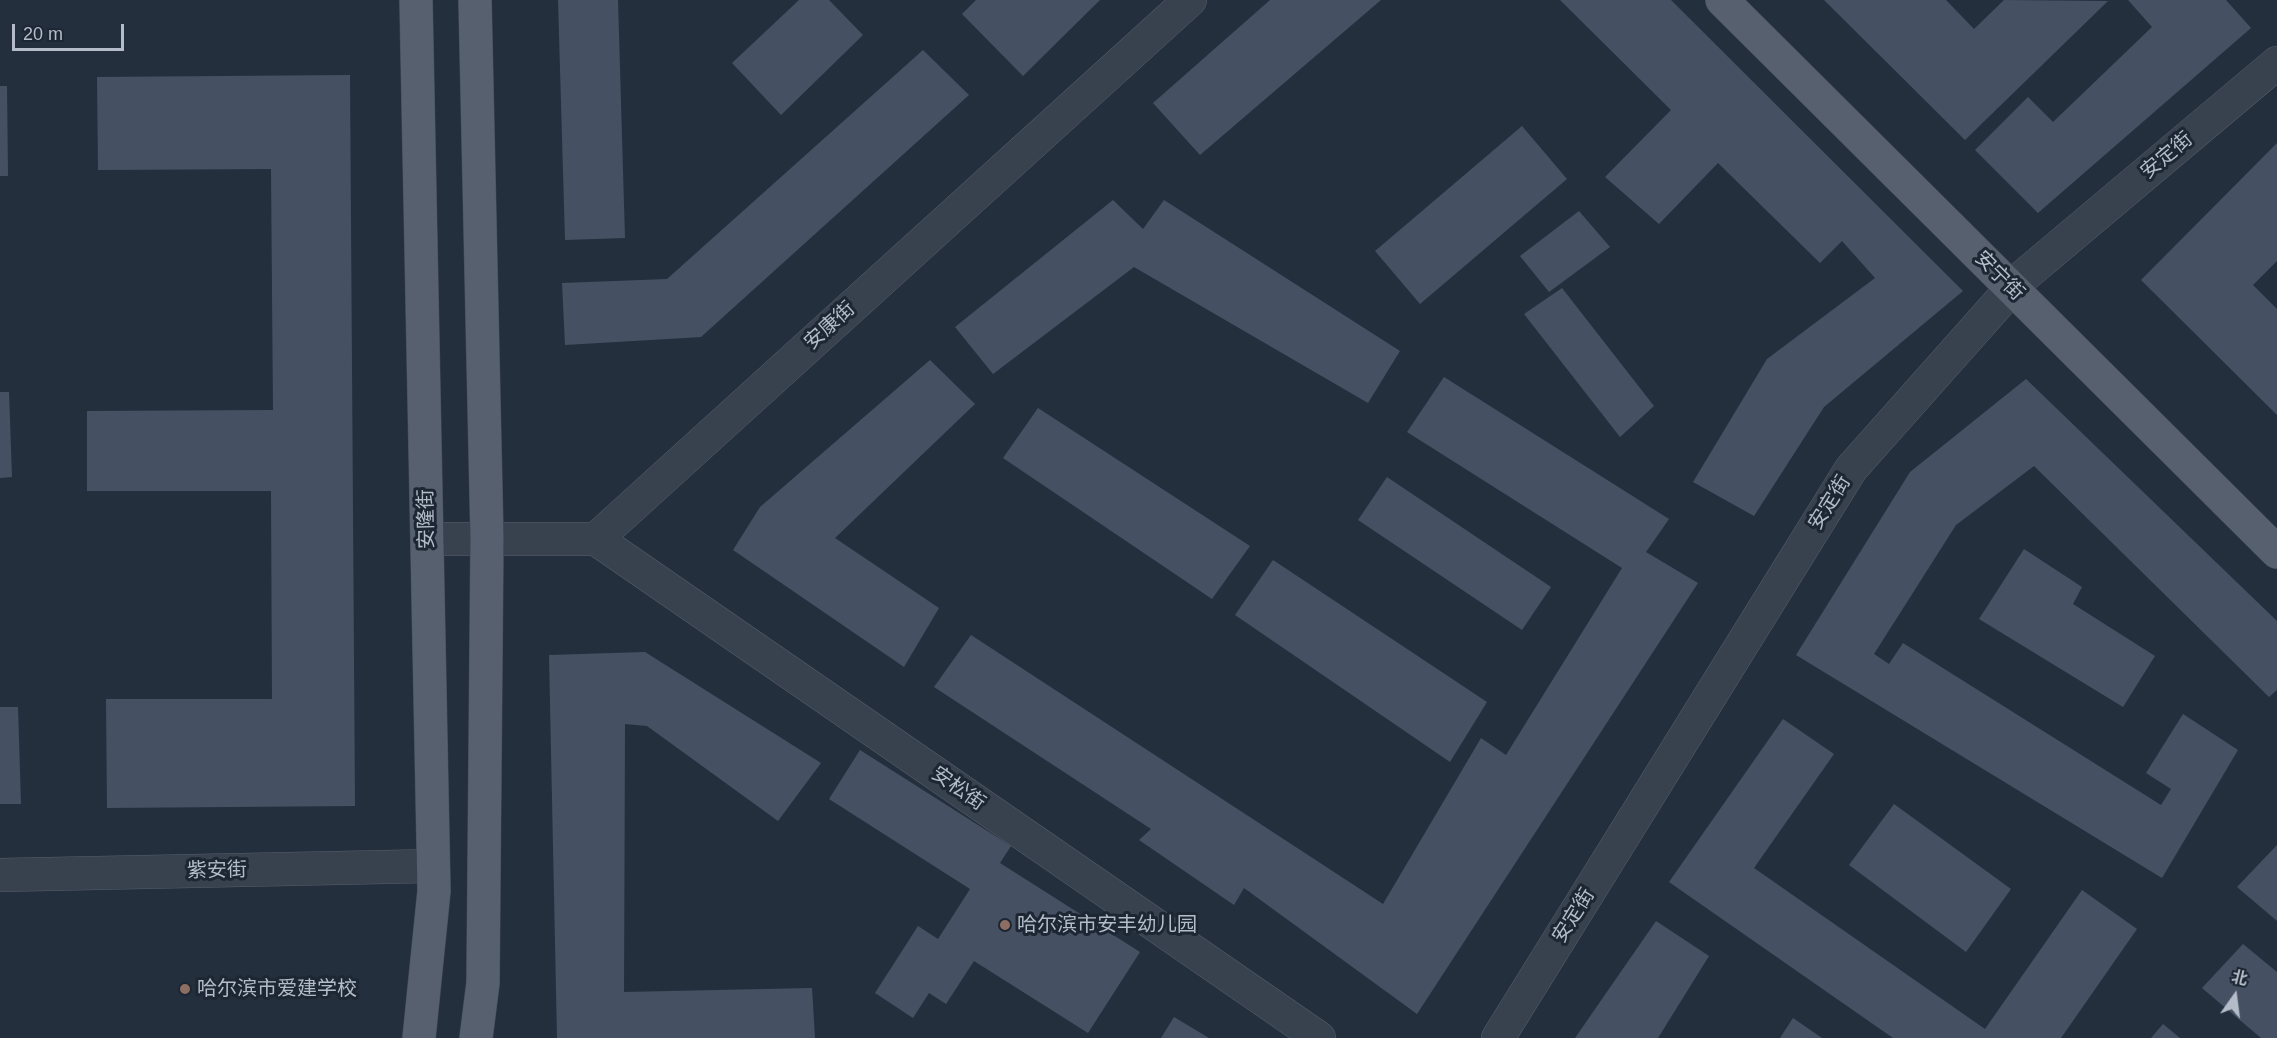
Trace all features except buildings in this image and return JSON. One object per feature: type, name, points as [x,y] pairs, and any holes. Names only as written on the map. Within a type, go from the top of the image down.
[{"type":"main road","name":"安隆街","points":[[416,0],[434,891],[419,1038]]},
{"type":"main road","points":[[475,0],[487,538],[483,982],[476,1038]]},
{"type":"main road","name":"安宁街","points":[[1722,0],[2277,552]]},
{"type":"street","name":"安康街","points":[[596,539],[1190,0]]},
{"type":"street","name":"安定街","points":[[1498,1038],[1851,469],[2019,280],[2277,63]]},
{"type":"street","points":[[427,539],[596,539]]},
{"type":"street","name":"安松街","points":[[596,539],[1319,1038]]},
{"type":"street","name":"紫安街","points":[[0,875],[433,866]]},
{"type":"place","name":"哈尔滨市安丰幼儿园","points":[[1005,925]]},
{"type":"place","name":"哈尔滨市爱建学校","points":[[185,989]]}]
